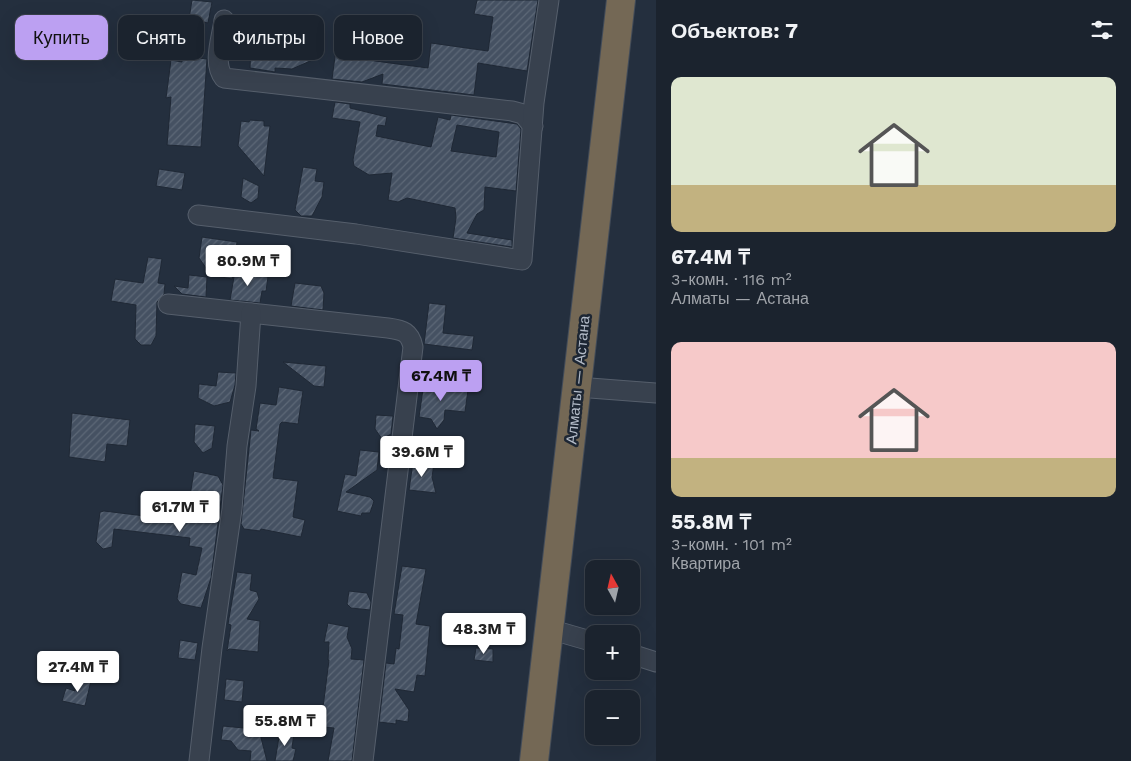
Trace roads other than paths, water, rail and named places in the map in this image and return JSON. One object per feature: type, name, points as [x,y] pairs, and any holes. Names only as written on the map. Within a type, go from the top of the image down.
[{"type":"highway","name":"Алматы — Астана","points":[[534,761],[621,0]]},
{"type":"street","points":[[198,215],[356,234],[522,260],[534,103],[549,0]]},
{"type":"street","points":[[218,60],[220,73],[224,78],[512,111],[523,114],[533,126]]},
{"type":"street","points":[[168,304],[404,330],[412,339],[413,347],[363,761]]},
{"type":"street","points":[[199,761],[212,648],[232,509],[237,446],[246,386],[251,313]]},
{"type":"street","points":[[577,387],[656,393]]},
{"type":"street","points":[[549,629],[585,639]]},
{"type":"street","points":[[640,657],[656,662]]}]
